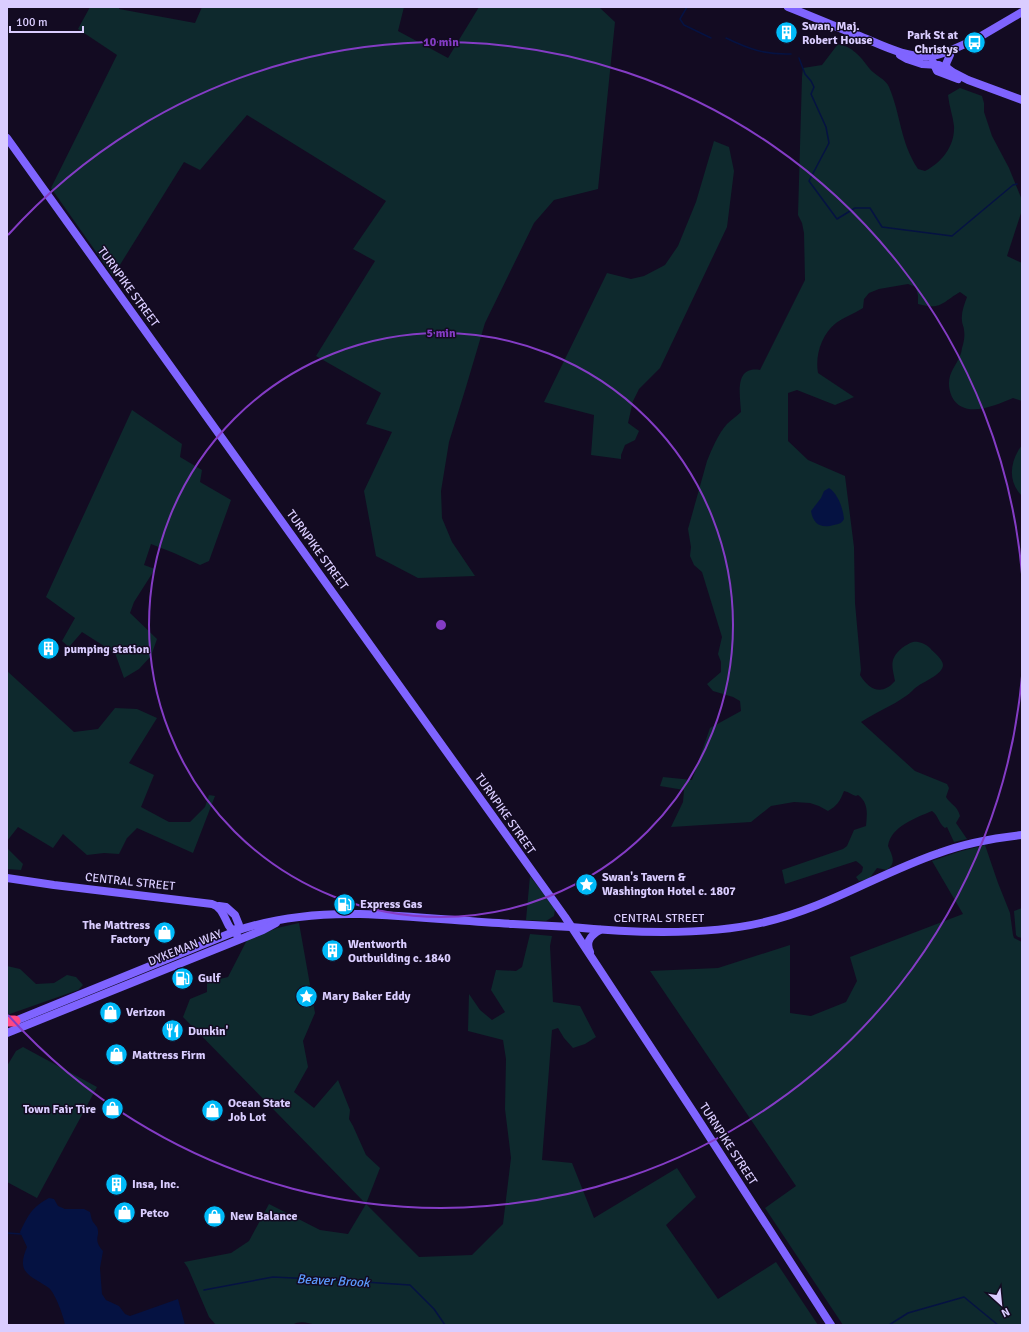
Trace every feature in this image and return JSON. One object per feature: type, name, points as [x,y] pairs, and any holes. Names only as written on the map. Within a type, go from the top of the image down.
[{"type":"street","points":[[788,7],[891,49],[915,55],[932,56],[957,48],[976,39]]},
{"type":"street","points":[[891,49],[907,59],[926,65],[942,62],[976,39],[1022,12]]},
{"type":"street","points":[[932,56],[942,62],[947,68],[968,80],[1022,100]]},
{"type":"street","points":[[942,62],[937,71],[958,79],[968,80]]},
{"type":"street","name":"TURNPIKE STREET","points":[[7,138],[571,927],[694,1112],[831,1325]]},
{"type":"street","name":"CENTRAL STREET","points":[[7,878],[75,888],[203,902],[219,906],[229,927],[237,935],[260,923],[293,917],[308,915],[360,914],[601,930],[690,931],[765,922],[793,914],[826,902],[905,866],[939,853],[981,841],[1022,835]]},
{"type":"street","name":"TURNPIKE STREET","points":[[601,930],[591,936],[588,942],[588,948],[604,977]]},
{"type":"street","name":"DYKEMAN WAY","points":[[139,975],[237,935]]},
{"type":"street","points":[[11,1021],[139,975]]},
{"type":"street","points":[[7,1033],[139,975]]},
{"type":"green space","points":[[90,7],[119,7],[119,9],[195,23],[202,7],[404,7],[398,31],[448,58],[479,7],[600,8],[615,22],[598,189],[554,200],[534,223],[485,323],[449,442],[441,491],[442,518],[452,542],[475,576],[418,578],[376,556],[364,491],[392,432],[366,424],[381,393],[316,356],[375,261],[353,249],[386,201],[247,115],[200,170],[184,162],[113,276],[51,188],[117,55],[78,29]]},
{"type":"green space","points":[[838,44],[848,47],[856,53],[871,70],[883,79],[889,87],[904,139],[912,159],[918,169],[925,171],[937,163],[950,147],[954,133],[954,126],[948,95],[960,88],[982,96],[984,112],[992,136],[1009,168],[1022,200],[1022,210],[1007,256],[1022,263],[1022,401],[1013,398],[981,409],[964,408],[957,404],[952,397],[949,381],[951,372],[960,356],[963,344],[964,329],[962,315],[967,297],[960,292],[937,306],[926,306],[918,304],[916,287],[908,284],[879,289],[869,293],[864,299],[863,308],[836,323],[826,333],[818,353],[818,373],[854,397],[835,405],[797,390],[788,393],[788,441],[808,460],[845,476],[854,547],[855,603],[861,670],[860,675],[867,684],[876,689],[881,690],[890,686],[895,681],[892,667],[893,659],[902,648],[913,642],[920,642],[924,644],[940,658],[943,663],[942,668],[937,674],[917,687],[908,695],[861,722],[915,771],[947,784],[949,788],[946,797],[959,812],[960,816],[956,823],[967,839],[954,842],[947,827],[945,828],[943,826],[932,811],[905,824],[894,833],[888,846],[893,859],[892,865],[887,870],[877,868],[869,879],[859,881],[856,877],[862,872],[863,867],[856,861],[785,884],[782,870],[843,849],[847,846],[854,830],[866,826],[866,805],[862,798],[858,795],[856,796],[844,791],[838,803],[828,811],[810,803],[794,802],[771,806],[751,822],[671,827],[683,802],[684,790],[660,786],[663,777],[692,780],[710,728],[741,711],[740,701],[733,697],[713,691],[707,684],[721,672],[721,662],[718,654],[722,637],[702,572],[694,565],[690,556],[691,547],[688,529],[707,461],[713,447],[724,428],[741,412],[740,383],[742,377],[746,372],[760,370],[805,280],[804,233],[802,223],[798,215],[803,68],[822,65]]},
{"type":"green space","points":[[714,141],[729,147],[734,171],[727,227],[660,368],[639,389],[633,401],[628,423],[639,431],[635,440],[625,445],[621,459],[591,455],[594,415],[544,402],[607,273],[631,279],[644,276],[665,265],[678,246],[696,202]]},
{"type":"green space","points":[[132,410],[182,444],[180,457],[202,470],[200,482],[231,500],[209,561],[200,565],[151,544],[144,565],[155,569],[134,602],[130,613],[157,639],[151,656],[139,669],[124,678],[115,653],[82,632],[69,647],[62,641],[75,618],[46,597]]},
{"type":"green space","points":[[1022,445],[1022,496],[1014,484],[1012,471],[1015,458]]},
{"type":"green space","points":[[7,671],[74,732],[98,729],[115,708],[137,709],[157,718],[129,763],[154,775],[141,807],[169,822],[190,822],[205,807],[209,795],[215,796],[193,853],[137,828],[127,838],[119,854],[104,853],[87,855],[63,834],[53,848],[18,827],[7,841]]},
{"type":"green space","points":[[985,845],[1010,913],[1014,938],[1022,942],[1022,1325],[843,1325],[765,1208],[796,1186],[650,971],[718,968],[790,945],[790,1013],[811,1016],[846,1002],[857,981],[850,957],[963,914],[932,861]]},
{"type":"green space","points":[[7,848],[23,864],[21,870],[7,869]]},
{"type":"green space","points":[[530,876],[555,909],[554,916],[546,921],[526,920]]},
{"type":"green space","points":[[1022,908],[1022,938],[1016,935],[1014,911]]},
{"type":"green space","points":[[299,923],[315,1013],[303,1041],[308,1067],[294,1092],[314,1108],[338,1080],[350,1110],[349,1119],[366,1155],[380,1168],[366,1204],[183,1017],[190,999],[207,992],[207,982],[228,977],[247,940],[277,928]]},
{"type":"green space","points":[[530,934],[552,936],[550,946],[553,1002],[580,1006],[596,1037],[585,1044],[573,1048],[558,1028],[552,1030],[542,1160],[572,1163],[594,1218],[677,1168],[696,1197],[666,1225],[718,1299],[776,1262],[818,1325],[316,1325],[301,1322],[292,1325],[216,1325],[209,1317],[184,1262],[231,1253],[249,1241],[269,1204],[320,1230],[348,1234],[366,1204],[419,1257],[472,1255],[503,1224],[511,1158],[505,1109],[506,1059],[503,1040],[468,1031],[469,994],[480,1010],[492,1020],[505,1012],[491,990],[496,970],[516,971],[522,967]]},
{"type":"green space","points":[[7,966],[20,969],[36,984],[54,983],[67,975],[76,977],[83,985],[78,990],[7,1015]]},
{"type":"green space","points":[[23,1047],[97,1087],[37,1198],[7,1182],[7,1066],[16,1051]]},
{"type":"shaded area","points":[[829,488],[840,502],[844,519],[839,524],[822,526],[816,522],[811,511],[821,498],[824,491]]},
{"type":"shaded area","points":[[49,1198],[54,1199],[58,1206],[65,1209],[84,1209],[90,1212],[92,1221],[98,1230],[98,1243],[103,1251],[100,1268],[102,1294],[106,1300],[119,1306],[125,1314],[130,1316],[178,1299],[185,1325],[65,1325],[59,1305],[54,1295],[48,1287],[32,1278],[25,1271],[23,1263],[23,1258],[27,1247],[20,1232],[34,1208]]},
{"type":"waterway","points":[[687,7],[680,19],[684,25],[711,38]]},
{"type":"waterway","points":[[726,38],[765,52],[791,54]]},
{"type":"waterway","points":[[799,58],[805,74],[814,87],[811,94],[826,127],[829,143],[809,181],[837,219],[855,208],[870,208],[882,227],[952,236],[1013,185],[1017,184]]},
{"type":"waterway","name":"Beaver Brook","points":[[7,1233],[22,1234]]},
{"type":"waterway","name":"Beaver Brook","points":[[204,1290],[273,1277],[410,1285],[434,1309],[445,1325]]},
{"type":"waterway","name":"Beaver Brook","points":[[889,1325],[908,1313],[964,1297],[998,1325]]},
{"type":"place","name":"Swan, Maj. Robert House","points":[[786,33]]},
{"type":"place","name":"Park St at Christys","points":[[974,42]]},
{"type":"place","name":"pumping station","points":[[48,649]]},
{"type":"place","name":"Swan's Tavern & Washington Hotel c. 1807","points":[[587,884]]},
{"type":"place","name":"Express Gas","points":[[344,904]]},
{"type":"place","name":"The Mattress Factory","points":[[165,932]]},
{"type":"place","name":"Wentworth Outbuilding c. 1840","points":[[333,951]]},
{"type":"place","name":"Gulf","points":[[183,978]]},
{"type":"place","name":"Mary Baker Eddy","points":[[307,996]]},
{"type":"place","name":"Verizon","points":[[111,1012]]},
{"type":"place","name":"Dunkin'","points":[[172,1031]]},
{"type":"place","name":"Mattress Firm","points":[[116,1055]]},
{"type":"place","name":"Town Fair Tire","points":[[112,1109]]},
{"type":"place","name":"Ocean State Job Lot","points":[[212,1110]]},
{"type":"place","name":"Insa, Inc.","points":[[117,1184]]},
{"type":"place","name":"Petco","points":[[124,1213]]},
{"type":"place","name":"New Balance","points":[[215,1216]]}]
